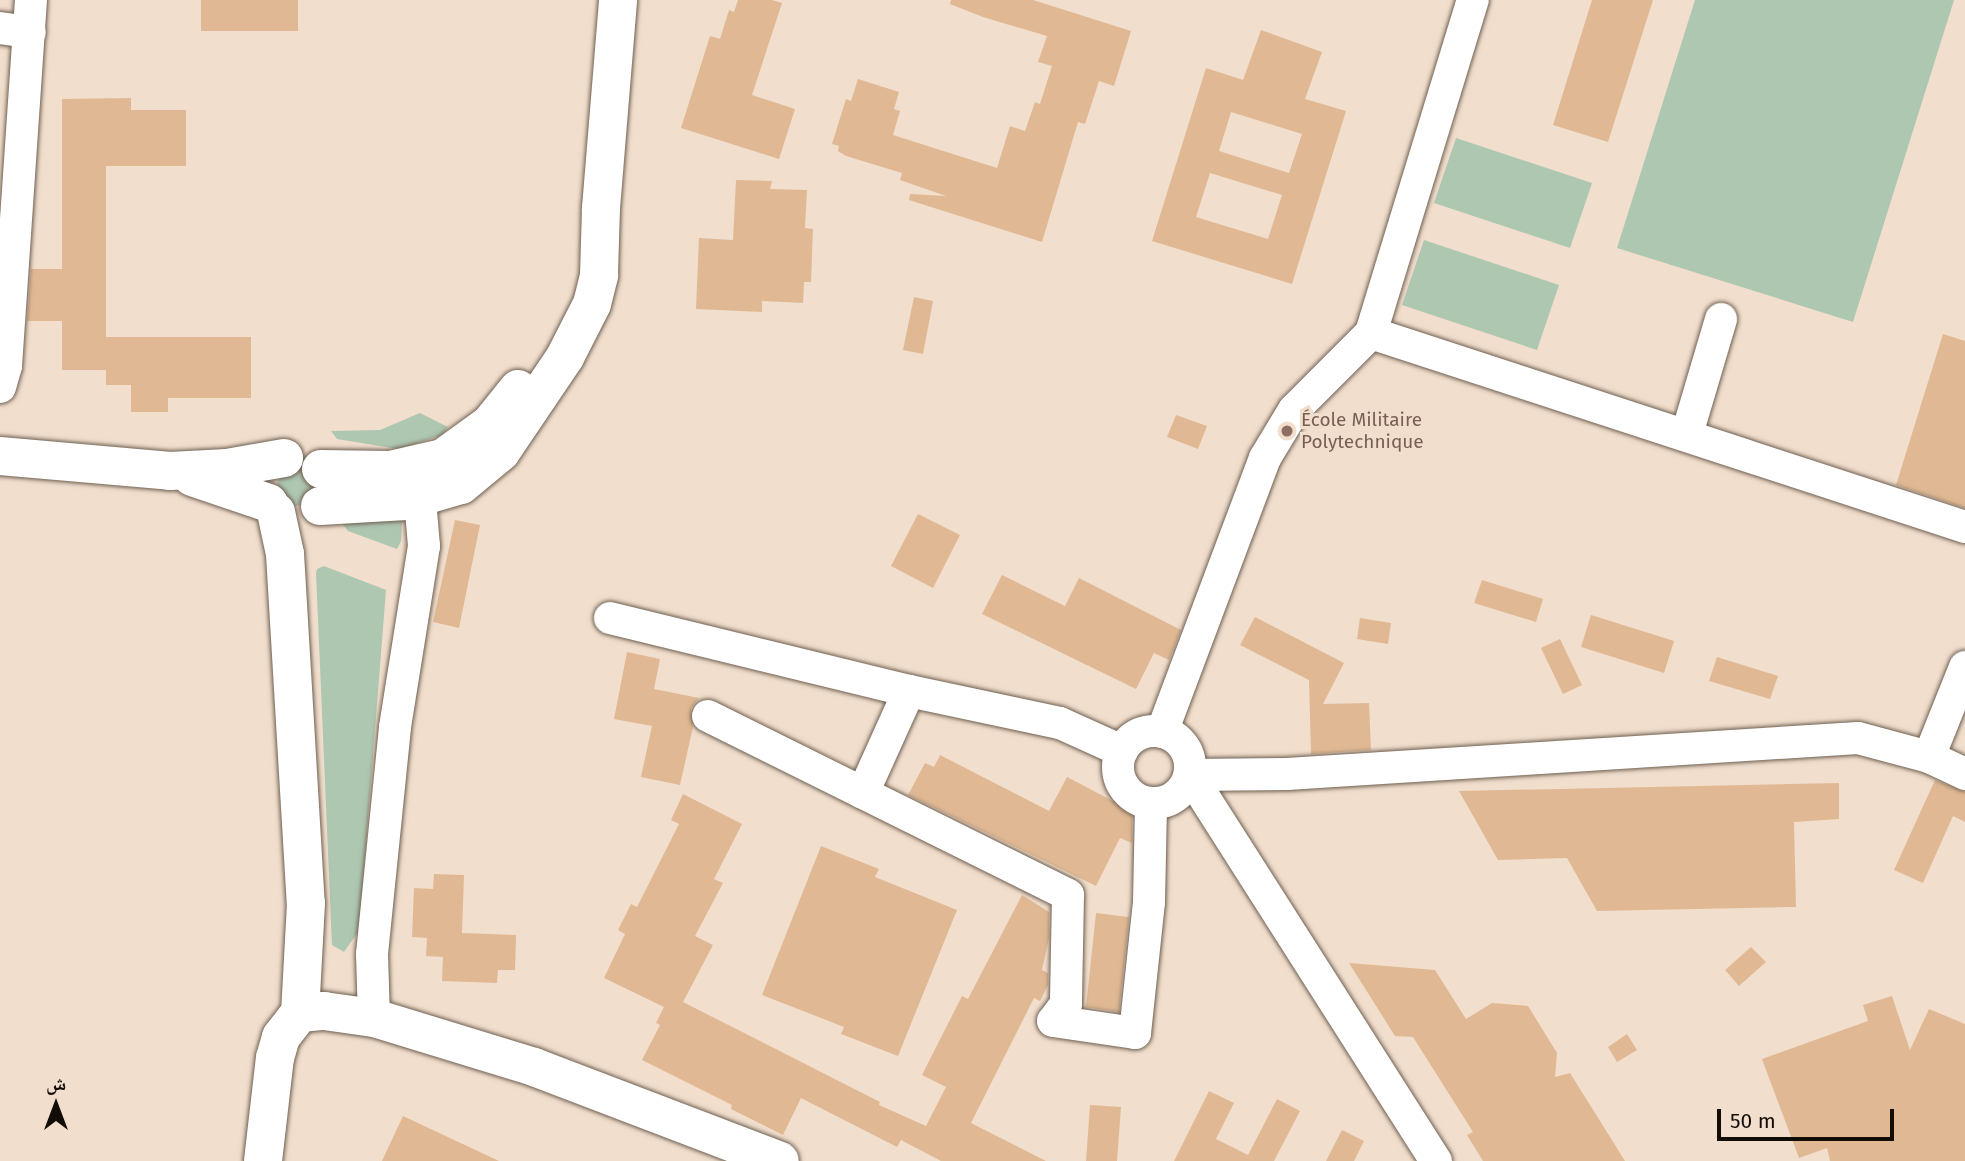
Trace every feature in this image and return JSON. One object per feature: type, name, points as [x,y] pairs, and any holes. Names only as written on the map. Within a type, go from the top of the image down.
[{"type":"main road","points":[[170,471],[292,510],[420,499],[461,485],[501,452],[565,357],[592,304],[601,250],[601,208],[618,0]]},
{"type":"main road","points":[[0,456],[170,471],[237,467],[304,457],[321,469],[390,470],[416,467],[443,458],[490,424],[562,327],[575,299],[589,235],[601,208]]},
{"type":"main road","points":[[284,458],[275,464],[265,482],[292,510]]},
{"type":"main road","points":[[263,1161],[275,1058],[281,1037],[300,1013],[306,903],[285,554],[292,510],[327,488],[321,469]]},
{"type":"main road","points":[[300,1013],[324,1011],[374,1018],[534,1067],[780,1161]]},
{"type":"street","points":[[0,387],[6,366],[15,30],[31,0]]},
{"type":"street","points":[[1162,732],[1265,458],[1294,410],[1371,334],[1473,0]]},
{"type":"street","points":[[1687,434],[1721,319]]},
{"type":"street","points":[[1371,334],[1687,434],[1965,527]]},
{"type":"street","points":[[374,1018],[372,954],[394,727],[424,546],[420,499]]},
{"type":"street","points":[[610,618],[909,691],[1060,723],[1122,751]]},
{"type":"street","points":[[1929,757],[1965,667]]},
{"type":"street","points":[[863,793],[909,691]]},
{"type":"street","points":[[708,716],[1068,895],[1066,1004],[1053,1021],[1135,1033],[1149,902],[1151,803]]},
{"type":"street","points":[[1162,732],[1175,738],[1185,748],[1190,761],[1190,775],[1182,791],[1173,798],[1151,803],[1139,800],[1123,785],[1119,762],[1122,751],[1139,735],[1162,732]]},
{"type":"street","points":[[1190,775],[1287,774],[1858,738],[1929,757],[1965,774]]},
{"type":"street","points":[[1190,775],[1436,1161]]},
{"type":"green space","points":[[1695,0],[1954,0],[1853,322],[1617,248]]},
{"type":"green space","points":[[1456,138],[1592,183],[1570,248],[1434,203]]},
{"type":"green space","points":[[1424,240],[1559,285],[1537,350],[1402,305]]},
{"type":"green space","points":[[420,413],[448,427],[442,435],[398,449],[337,439],[331,431],[380,430]]},
{"type":"green space","points":[[296,468],[309,474],[315,487],[309,500],[296,506],[283,500],[277,487],[283,474]]},
{"type":"green space","points":[[403,508],[401,541],[397,549],[348,531],[336,516]]},
{"type":"green space","points":[[324,566],[386,590],[360,920],[358,932],[344,952],[332,945],[316,573],[317,569]]},
{"type":"building","points":[[201,0],[298,0],[298,31],[201,31]]},
{"type":"building","points":[[738,0],[772,0],[782,3],[752,95],[795,109],[779,159],[681,128],[710,36],[720,39],[729,10],[734,12]]},
{"type":"building","points":[[951,0],[1033,0],[1131,31],[1114,86],[1099,81],[1085,124],[1078,122],[1042,242],[909,200],[910,194],[946,196],[900,180],[902,173],[846,156],[838,151],[839,146],[832,144],[846,99],[851,101],[858,79],[899,92],[894,109],[900,111],[893,135],[997,168],[1010,126],[1025,131],[1035,102],[1040,104],[1052,66],[1038,62],[1047,36],[983,17],[950,4]]},
{"type":"building","points":[[1592,0],[1653,0],[1608,142],[1553,125]]},
{"type":"building","points":[[1261,30],[1322,52],[1305,99],[1346,111],[1292,284],[1152,241],[1206,68],[1243,80]],"holes":[[[1231,112],[1302,134],[1289,173],[1219,151]],[[1210,173],[1282,195],[1268,239],[1196,217]]]},
{"type":"building","points":[[131,98],[131,110],[186,110],[186,166],[106,166],[106,337],[251,337],[251,398],[168,398],[168,412],[131,412],[131,385],[106,385],[106,370],[62,370],[62,321],[27,321],[31,269],[62,269],[62,99]]},
{"type":"building","points":[[736,180],[772,181],[770,189],[807,190],[805,228],[813,229],[811,282],[804,282],[803,303],[762,301],[762,312],[696,309],[699,238],[733,240]]},
{"type":"building","points":[[914,297],[933,301],[923,354],[903,350]]},
{"type":"building","points":[[1943,334],[1965,341],[1965,508],[1896,485]]},
{"type":"building","points":[[1176,415],[1207,426],[1198,449],[1167,437]]},
{"type":"building","points":[[918,514],[960,535],[933,588],[891,566]]},
{"type":"building","points":[[455,520],[480,525],[459,628],[433,622]]},
{"type":"building","points":[[1002,575],[1065,606],[1079,578],[1181,630],[1169,660],[1154,653],[1136,689],[982,614]]},
{"type":"building","points":[[1482,580],[1543,599],[1536,622],[1474,603]]},
{"type":"building","points":[[1591,615],[1674,641],[1664,673],[1581,647]]},
{"type":"building","points":[[1255,617],[1344,663],[1323,704],[1369,703],[1371,750],[1311,754],[1309,680],[1240,645]]},
{"type":"building","points":[[1360,618],[1391,623],[1388,644],[1357,639]]},
{"type":"building","points":[[1560,639],[1582,685],[1563,694],[1541,648]]},
{"type":"building","points":[[627,652],[660,659],[654,689],[699,698],[691,708],[693,727],[680,785],[641,777],[652,726],[614,719]]},
{"type":"building","points":[[1717,657],[1778,676],[1770,699],[1709,681]]},
{"type":"building","points":[[940,755],[1049,811],[1067,777],[1132,811],[1132,843],[1120,838],[1096,886],[908,795],[925,763],[934,767]]},
{"type":"building","points":[[1935,780],[1965,792],[1965,822],[1953,816],[1923,883],[1894,870]]},
{"type":"building","points":[[1839,783],[1839,819],[1794,822],[1796,907],[1597,911],[1567,858],[1498,860],[1459,791]]},
{"type":"building","points":[[683,794],[742,824],[714,879],[723,883],[695,936],[713,945],[683,1002],[880,1102],[879,1105],[926,1126],[946,1087],[922,1075],[962,996],[968,999],[1022,895],[1049,912],[1049,938],[1042,970],[1048,973],[1048,985],[1040,1001],[1034,998],[971,1123],[1046,1161],[941,1161],[901,1140],[897,1147],[801,1098],[783,1135],[731,1109],[732,1105],[642,1060],[660,1025],[656,1023],[664,1007],[604,978],[625,934],[618,930],[631,904],[637,907],[679,824],[671,820]]},
{"type":"building","points":[[821,846],[879,869],[875,877],[957,910],[898,1056],[841,1034],[844,1027],[762,995]]},
{"type":"building","points":[[434,874],[464,875],[462,933],[516,935],[515,970],[498,970],[497,983],[442,981],[443,957],[426,956],[427,938],[412,937],[414,888],[433,889]]},
{"type":"building","points":[[1096,913],[1129,917],[1119,1012],[1086,1007]]},
{"type":"building","points":[[1751,947],[1766,962],[1739,986],[1725,970]]},
{"type":"building","points":[[1349,963],[1435,970],[1466,1019],[1492,1003],[1528,1006],[1557,1053],[1555,1077],[1570,1073],[1625,1161],[1483,1161],[1467,1135],[1473,1132],[1413,1037],[1395,1036]]},
{"type":"building","points":[[1892,996],[1910,1050],[1929,1009],[1965,1024],[1965,1161],[1830,1161],[1827,1148],[1799,1158],[1762,1059],[1868,1021],[1863,1005]]},
{"type":"building","points":[[1627,1034],[1637,1050],[1617,1062],[1608,1047]]},
{"type":"building","points":[[1209,1091],[1234,1103],[1216,1139],[1248,1155],[1277,1099],[1300,1111],[1274,1161],[1174,1161]]},
{"type":"building","points":[[1090,1105],[1121,1107],[1117,1161],[1086,1161]]},
{"type":"building","points":[[403,1116],[499,1161],[382,1161]]},
{"type":"building","points":[[1342,1130],[1364,1141],[1354,1161],[1326,1161]]},
{"type":"place","name":"École Militaire Polytechnique","points":[[1287,431]]}]
